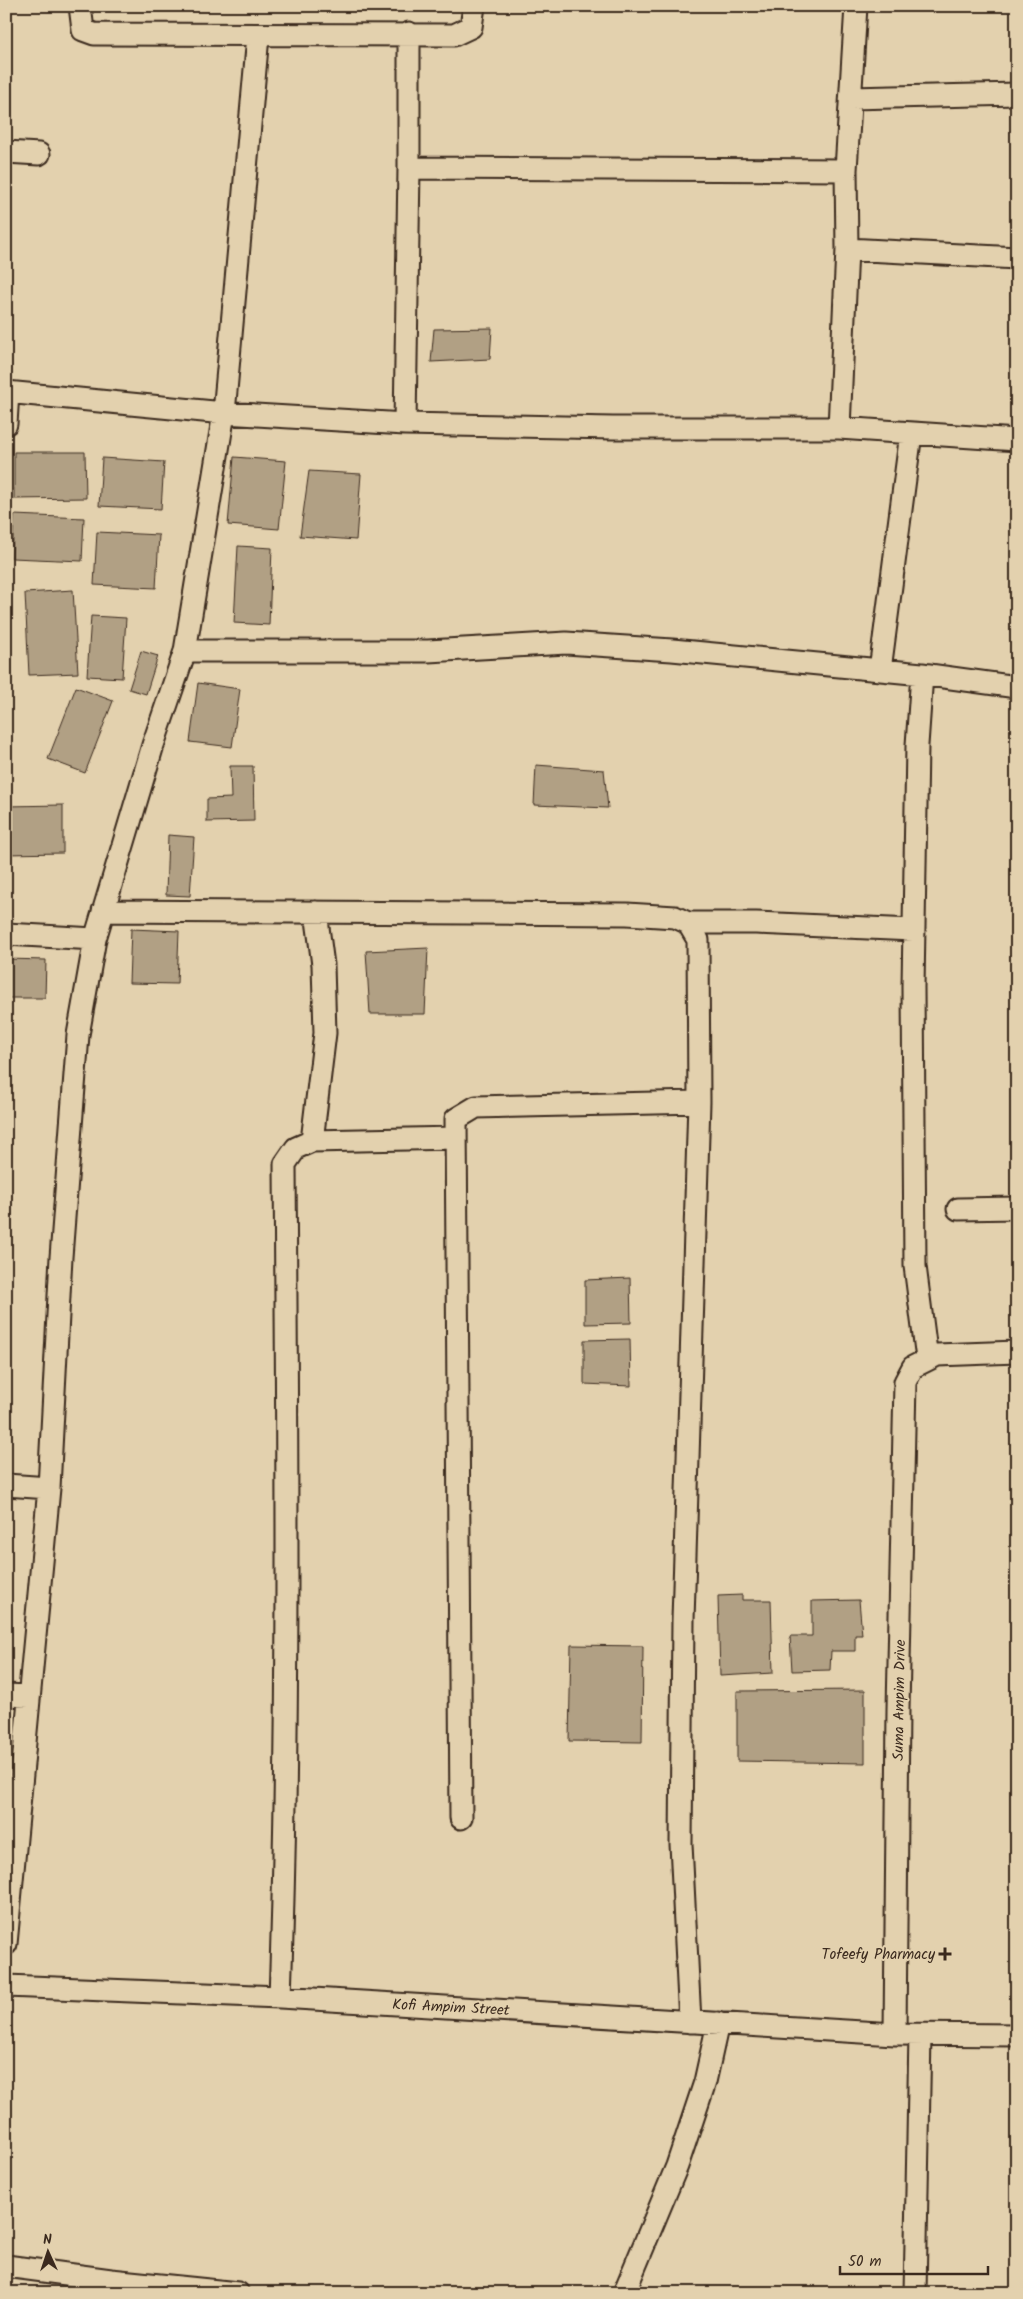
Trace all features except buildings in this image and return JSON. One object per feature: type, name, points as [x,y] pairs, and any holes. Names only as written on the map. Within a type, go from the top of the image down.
[{"type":"street","points":[[80,6],[82,30],[94,34],[258,36],[454,34],[471,28],[474,6]]},
{"type":"street","points":[[839,428],[847,249],[846,170],[856,6]]},
{"type":"street","points":[[405,424],[409,33]]},
{"type":"street","points":[[6,1944],[49,1488],[61,1257],[78,1035],[95,938],[153,745],[184,651],[224,413],[258,36]]},
{"type":"street","points":[[850,98],[1017,94]]},
{"type":"street","points":[[6,152],[39,154]]},
{"type":"street","points":[[409,168],[846,170]]},
{"type":"street","points":[[847,249],[1017,258]]},
{"type":"street","points":[[6,424],[7,392],[224,413],[405,424],[613,428],[839,428],[1017,440]]},
{"type":"street","points":[[880,670],[911,433]]},
{"type":"street","points":[[184,651],[428,651],[566,643],[672,650],[922,674],[1017,687]]},
{"type":"street","points":[[922,674],[917,745],[913,930],[915,1266],[920,1363],[937,1356],[1017,1352]]},
{"type":"street","points":[[103,911],[627,914],[675,917],[688,923],[756,923],[913,930]]},
{"type":"street","points":[[312,1141],[326,1033],[322,965],[316,912]]},
{"type":"street","points":[[688,923],[698,940],[700,956],[699,1102],[683,1620],[681,1834],[690,2022]]},
{"type":"street","points":[[6,934],[95,938]]},
{"type":"street","points":[[461,1818],[456,1119],[476,1107],[699,1102]]},
{"type":"street","points":[[280,1997],[286,1819],[288,1497],[285,1164],[296,1148],[312,1141],[456,1138]]},
{"type":"street","points":[[958,1209],[1017,1208]]},
{"type":"street","name":"Suma Ampim Drive","points":[[895,2034],[898,1709],[905,1382],[920,1363]]},
{"type":"street","points":[[6,1486],[49,1488]]},
{"type":"street","points":[[6,1695],[29,1696]]},
{"type":"street","name":"Kofi Ampim Street","points":[[6,1986],[280,1997],[895,2034],[1017,2035]]},
{"type":"street","points":[[624,2293],[677,2166],[705,2082],[718,2023]]},
{"type":"street","points":[[915,2293],[920,2035]]},
{"type":"street","points":[[6,2266],[111,2280],[238,2293]]},
{"type":"place","name":"Tofeefy Pharmacy","points":[[945,1954]]}]
